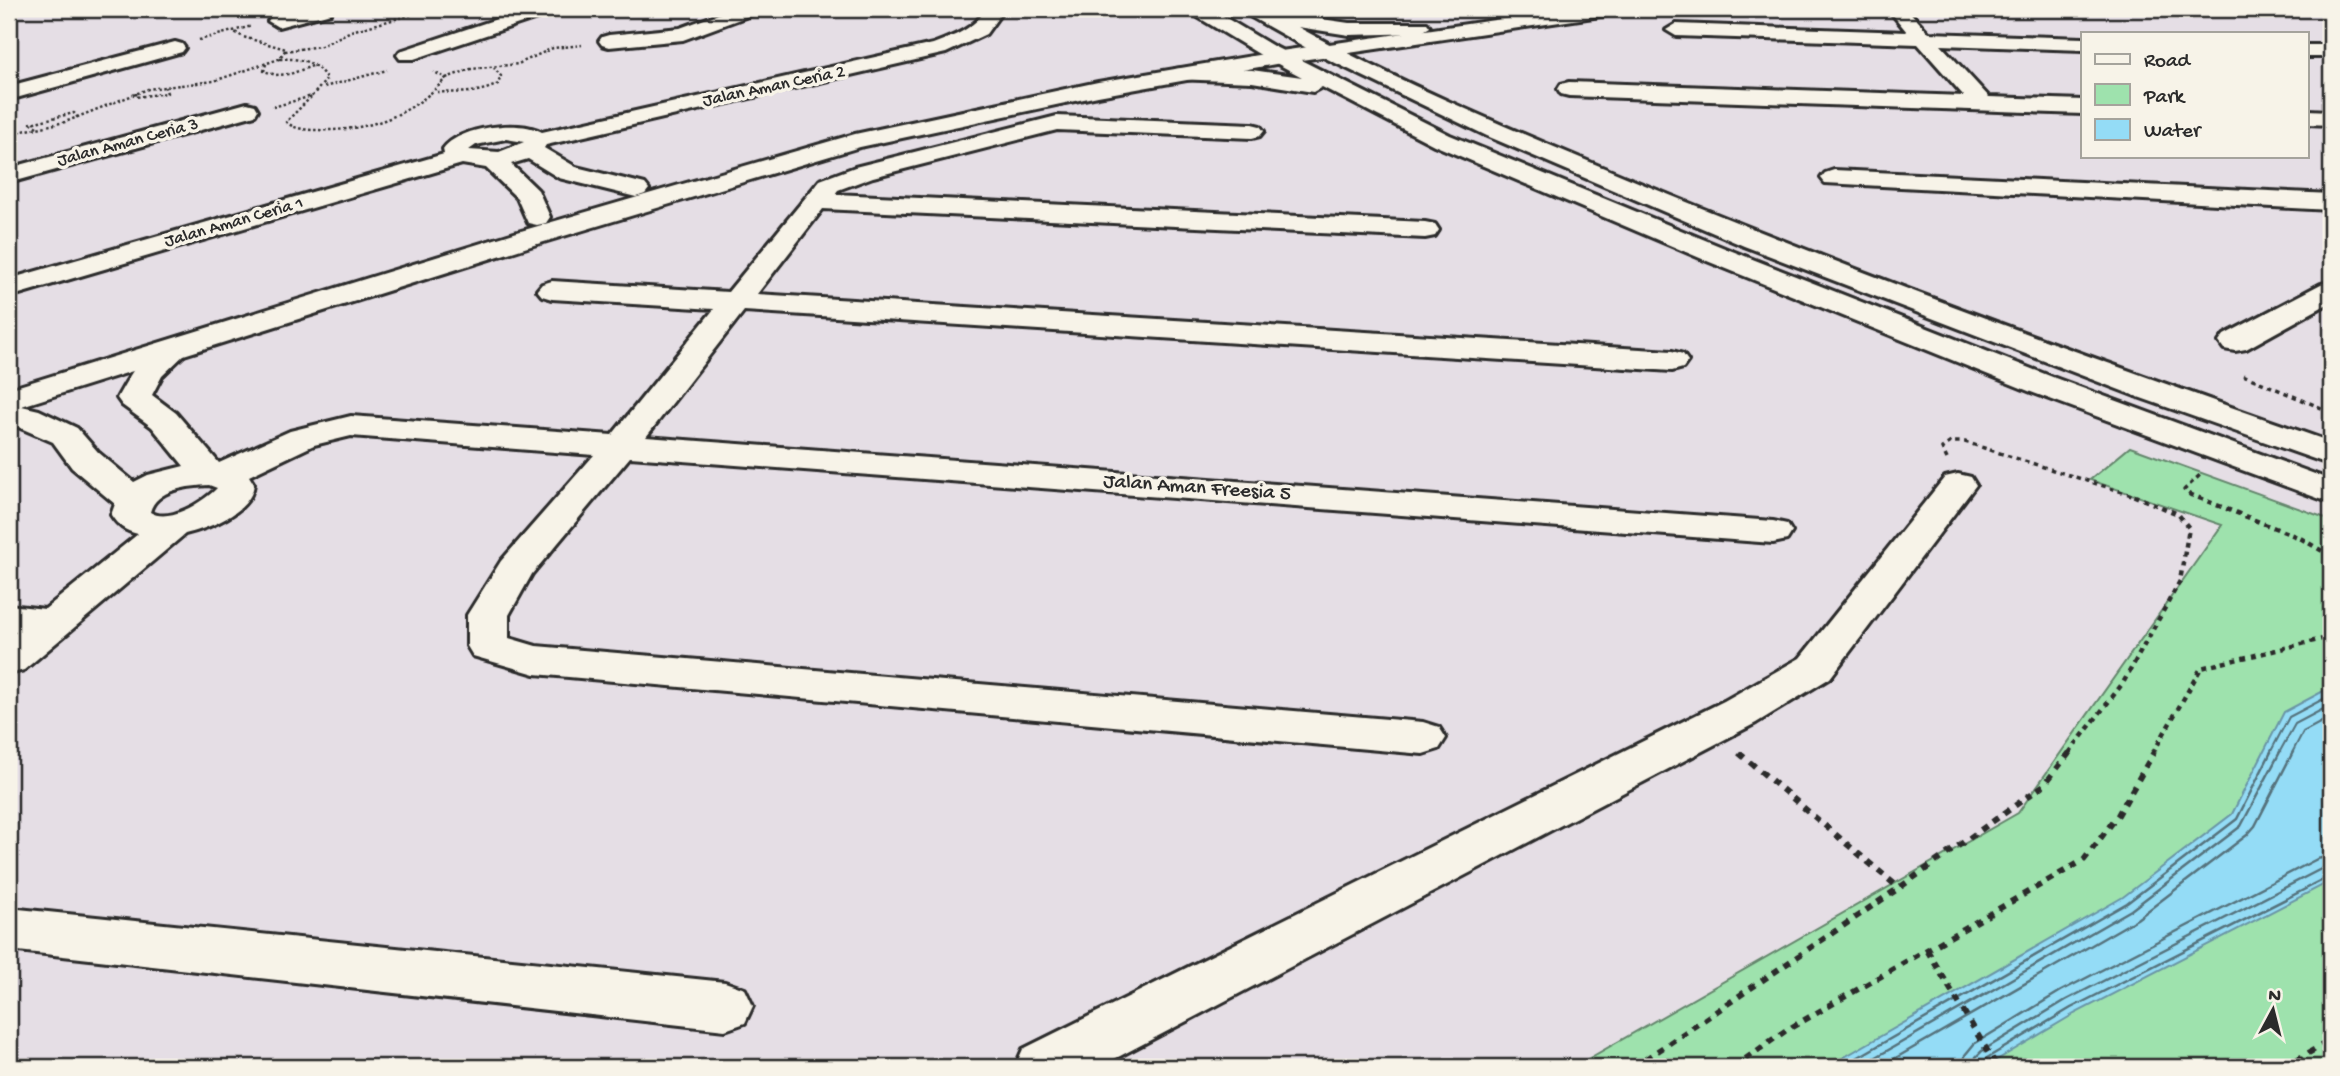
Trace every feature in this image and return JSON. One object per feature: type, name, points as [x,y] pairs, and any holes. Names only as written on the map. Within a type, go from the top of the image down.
[{"type":"street","points":[[278,21],[324,9]]},
{"type":"street","points":[[407,55],[545,9]]},
{"type":"street","points":[[609,41],[683,34],[749,9]]},
{"type":"street","name":"Jalan Aman Ceria 2","points":[[492,160],[534,145],[939,49],[979,31],[995,9]]},
{"type":"street","points":[[1319,47],[1420,27],[1542,9]]},
{"type":"street","points":[[9,379],[537,217],[875,123],[1010,94],[1179,64],[1442,35],[1606,9]]},
{"type":"street","points":[[1897,9],[1981,102]]},
{"type":"street","points":[[1255,11],[1339,28],[1368,30],[1420,27]]},
{"type":"street","points":[[1255,11],[1319,47],[1495,131],[1754,240],[2137,385],[2331,454]]},
{"type":"street","points":[[1204,13],[1206,42]]},
{"type":"street","points":[[1204,13],[1274,53],[1442,140],[1717,256],[2079,399],[2331,492]]},
{"type":"street","points":[[1676,30],[2081,44]]},
{"type":"street","points":[[1401,86],[1395,76],[1397,56],[1442,35]]},
{"type":"street","points":[[9,93],[175,48]]},
{"type":"street","points":[[2308,51],[2331,51]]},
{"type":"street","points":[[9,400],[524,239],[855,141],[1179,64],[1291,80],[1362,99]]},
{"type":"street","points":[[1569,89],[2081,107]]},
{"type":"street","name":"Jalan Aman Ceria 3","points":[[9,176],[247,110]]},
{"type":"street","points":[[2308,117],[2331,118]]},
{"type":"street","points":[[1252,131],[1057,123],[864,172],[829,185],[621,446],[515,569],[488,615],[488,646],[535,660],[1423,738]]},
{"type":"street","points":[[537,217],[529,195],[492,160],[460,157],[455,149],[480,136],[518,132],[535,137],[534,145],[568,173],[636,189]]},
{"type":"street","name":"Jalan Aman Ceria 1","points":[[9,288],[460,157]]},
{"type":"street","points":[[1834,178],[2331,202]]},
{"type":"street","points":[[817,201],[1425,230]]},
{"type":"street","points":[[552,290],[1672,361]]},
{"type":"street","points":[[2235,342],[2331,290]]},
{"type":"street","points":[[9,413],[27,417],[65,435],[85,460],[135,501],[130,515],[134,521],[143,525],[172,525],[205,515],[229,500],[236,484],[231,479],[216,474],[164,420],[134,398],[148,370],[173,350]]},
{"type":"street","name":"Jalan Aman Freesia 5","points":[[135,501],[145,492],[176,478],[216,474],[302,438],[351,426],[1773,532]]},
{"type":"street","points":[[1044,1067],[1709,727],[1815,668],[1958,485]]},
{"type":"street","points":[[9,660],[172,525]]},
{"type":"street","points":[[9,618],[55,623]]},
{"type":"street","points":[[9,929],[725,1006]]},
{"type":"path","points":[[233,31],[285,51],[321,46],[351,31],[433,9]]},
{"type":"path","points":[[175,48],[278,21]]},
{"type":"path","points":[[391,69],[324,87],[286,122],[291,126],[339,130],[357,128],[404,114],[436,92],[446,78],[471,69],[494,68],[533,59],[553,48],[609,41]]},
{"type":"path","points":[[279,59],[285,51]]},
{"type":"path","points":[[9,134],[78,118],[136,93],[214,81],[279,59],[302,58],[316,65],[327,79],[324,87]]},
{"type":"path","points":[[267,63],[262,68],[264,71],[276,75],[298,73],[316,65]]},
{"type":"path","points":[[436,92],[463,93],[490,89],[498,84],[501,76],[494,68]]},
{"type":"path","points":[[431,71],[446,78]]},
{"type":"path","points":[[136,93],[136,97],[157,97],[167,93],[165,87]]},
{"type":"path","points":[[247,110],[311,97]]},
{"type":"path","points":[[40,128],[31,123],[63,114],[74,113],[78,118]]},
{"type":"path","points":[[2243,375],[2331,412]]},
{"type":"path","points":[[1634,1067],[1899,888],[2044,785],[2123,683],[2180,581],[2189,528],[2178,514],[2147,500],[1965,442],[1951,442],[1942,448],[1958,485]]},
{"type":"path","points":[[1734,1067],[1784,1031],[2084,860],[2118,815],[2200,668],[2331,637]]},
{"type":"path","points":[[1709,727],[1899,888]]},
{"type":"path","points":[[1927,950],[1997,1067]]},
{"type":"path","points":[[2284,1067],[2331,1040]]},
{"type":"green space","points":[[2130,447],[2331,520],[2331,1067],[1574,1067],[2018,813],[2222,525],[2090,480]]},
{"type":"water","points":[[2331,687],[2331,881],[2074,1014],[1985,1067],[1827,1067],[2123,897],[2232,814],[2284,712]]}]
